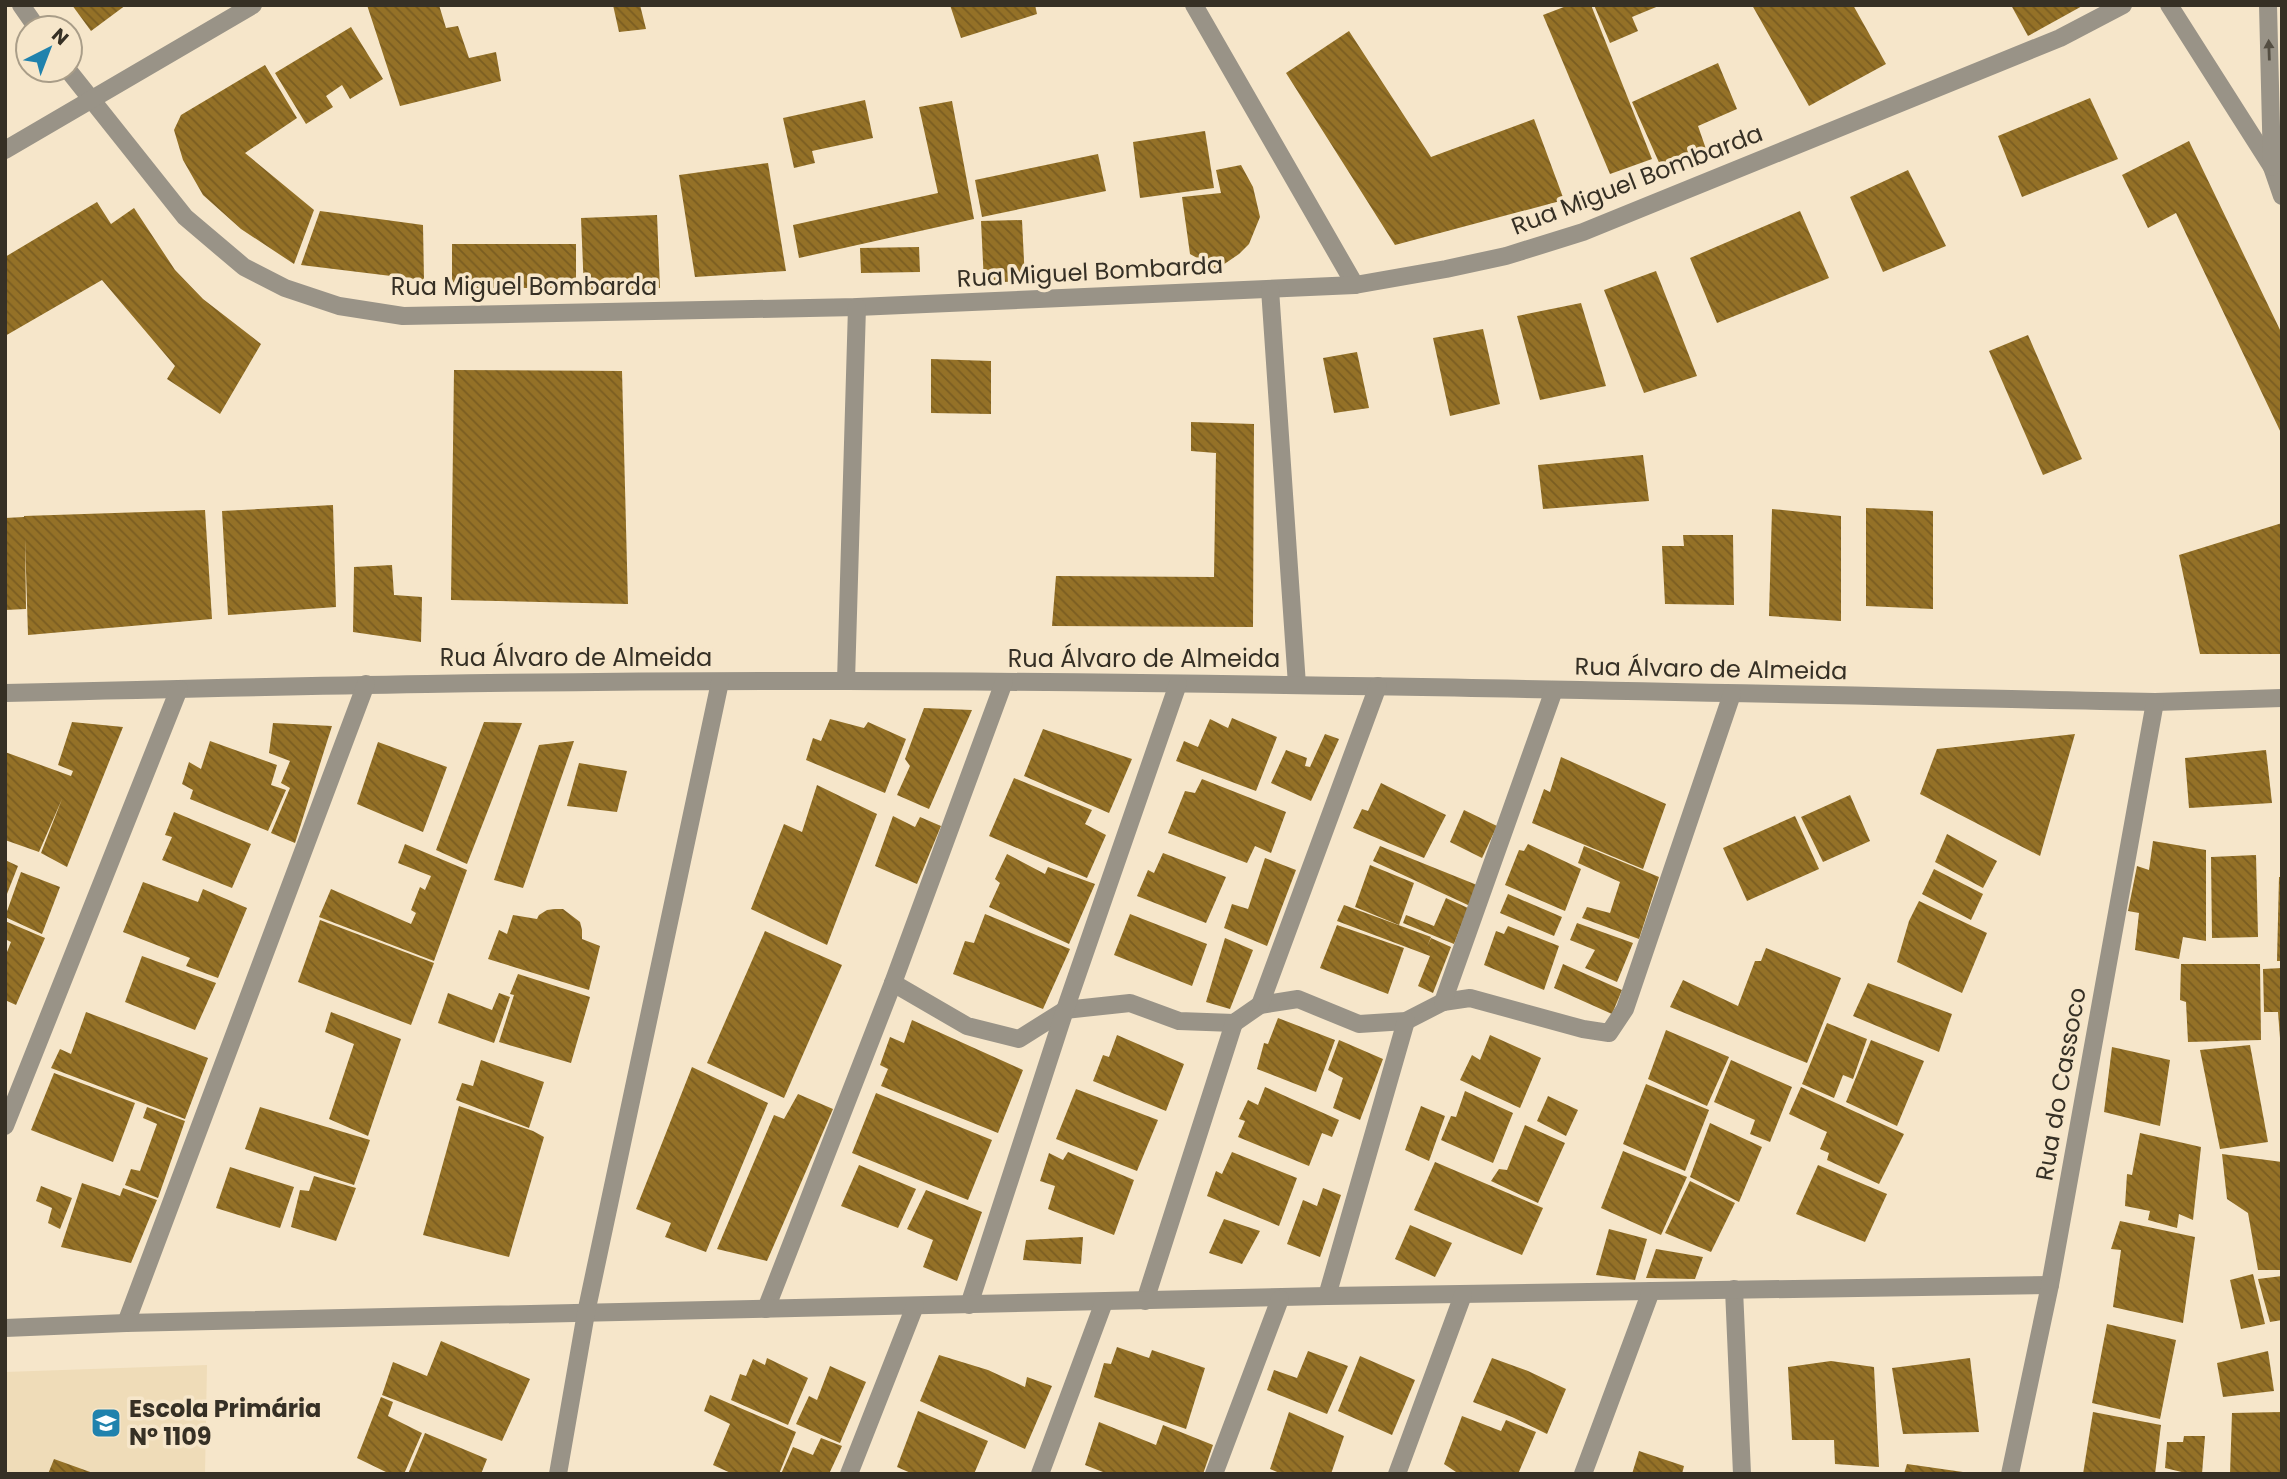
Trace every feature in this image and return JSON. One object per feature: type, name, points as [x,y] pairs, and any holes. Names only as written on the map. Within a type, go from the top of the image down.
[{"type":"street","points":[[5,150],[253,5]]},
{"type":"street","points":[[1194,5],[1355,285]]},
{"type":"street","name":"Rua Miguel Bombarda","points":[[78,84],[185,217],[218,246],[244,267],[285,288],[339,306],[403,316],[857,307],[1355,285],[1506,256],[1583,232],[2060,38],[2123,5]]},
{"type":"street","points":[[2169,5],[2272,167],[2282,196]]},
{"type":"street","points":[[2268,5],[2272,167]]},
{"type":"street","points":[[1269,289],[1297,685]]},
{"type":"street","points":[[846,681],[857,307]]},
{"type":"street","name":"Rua Álvaro de Almeida","points":[[5,693],[366,684],[846,681],[1378,686],[2155,702],[2282,698]]},
{"type":"street","points":[[558,1474],[586,1313],[720,682]]},
{"type":"street","points":[[766,1309],[893,983],[1004,682]]},
{"type":"street","points":[[126,1323],[366,684]]},
{"type":"street","points":[[969,1305],[1065,1010],[1178,684]]},
{"type":"street","points":[[1260,1005],[1378,686]]},
{"type":"street","points":[[5,1126],[179,688]]},
{"type":"street","points":[[1443,1002],[1553,690]]},
{"type":"street","points":[[893,983],[967,1027],[1019,1039],[1065,1010],[1130,1003],[1179,1021],[1234,1023],[1260,1005],[1298,999],[1359,1024],[1406,1021],[1443,1002],[1470,998],[1583,1029],[1609,1033],[1625,1009],[1732,694]]},
{"type":"street","name":"Rua do Cassoco","points":[[2010,1474],[2050,1285],[2155,702]]},
{"type":"street","points":[[1327,1296],[1406,1021]]},
{"type":"street","points":[[1145,1301],[1234,1023]]},
{"type":"street","points":[[5,1328],[1327,1296],[2050,1285]]},
{"type":"street","points":[[1734,1289],[1742,1474]]},
{"type":"street","points":[[1583,1474],[1651,1291]]},
{"type":"street","points":[[1396,1474],[1463,1295]]},
{"type":"street","points":[[1214,1474],[1280,1299]]},
{"type":"street","points":[[1040,1474],[1104,1302]]},
{"type":"street","points":[[849,1474],[915,1306]]},
{"type":"shaded area","name":"Escola Primária Nº 1109","points":[[207,1365],[205,1474],[5,1474],[5,1372]]},
{"type":"building","points":[[72,5],[126,5],[91,31],[84,21],[84,14],[79,14]]},
{"type":"building","points":[[367,5],[439,5],[446,28],[458,26],[469,58],[496,52],[501,81],[400,106]]},
{"type":"building","points":[[613,5],[640,5],[646,29],[619,32]]},
{"type":"building","points":[[950,5],[1035,5],[1037,14],[961,38]]},
{"type":"building","points":[[1569,5],[1591,5],[1652,159],[1610,174],[1543,15]]},
{"type":"building","points":[[1594,5],[1661,5],[1632,17],[1638,31],[1610,43]]},
{"type":"building","points":[[1752,5],[1853,5],[1886,64],[1809,106]]},
{"type":"building","points":[[2011,5],[2084,5],[2028,36]]},
{"type":"building","points":[[351,27],[383,79],[350,99],[342,85],[326,96],[333,107],[306,124],[275,73]]},
{"type":"building","points":[[1349,31],[1431,157],[1534,119],[1564,200],[1395,245],[1286,73]]},
{"type":"building","points":[[1718,63],[1737,109],[1698,126],[1706,149],[1661,167],[1632,102]]},
{"type":"building","points":[[265,65],[297,118],[245,153],[314,210],[294,264],[241,229],[203,195],[183,160],[174,130],[181,115]]},
{"type":"building","points":[[2090,98],[2118,159],[2022,197],[1998,136]]},
{"type":"building","points":[[865,100],[873,138],[812,151],[815,163],[794,168],[783,118]]},
{"type":"building","points":[[952,101],[974,219],[799,258],[793,225],[938,193],[919,107]]},
{"type":"building","points":[[1205,131],[1214,188],[1140,198],[1133,142]]},
{"type":"building","points":[[2189,141],[2282,334],[2282,435],[2176,213],[2148,228],[2122,175]]},
{"type":"building","points":[[1098,154],[1106,191],[982,217],[975,180]]},
{"type":"building","points":[[768,163],[786,271],[695,277],[679,175]]},
{"type":"building","points":[[1241,165],[1253,187],[1260,217],[1249,244],[1217,269],[1190,254],[1182,197],[1221,193],[1216,170]]},
{"type":"building","points":[[1908,170],[1946,246],[1883,272],[1850,197]]},
{"type":"building","points":[[97,202],[111,224],[134,208],[175,270],[203,299],[261,344],[220,414],[167,379],[175,366],[102,280],[5,336],[5,257]]},
{"type":"building","points":[[320,211],[423,225],[424,280],[301,265]]},
{"type":"building","points":[[1800,211],[1829,278],[1717,323],[1690,258]]},
{"type":"building","points":[[657,215],[660,288],[584,291],[581,218]]},
{"type":"building","points":[[1022,220],[1025,281],[984,283],[981,221]]},
{"type":"building","points":[[452,244],[576,244],[576,288],[452,288]]},
{"type":"building","points":[[919,247],[920,272],[861,273],[860,248]]},
{"type":"building","points":[[1656,271],[1697,376],[1644,393],[1604,290]]},
{"type":"building","points":[[1581,303],[1606,386],[1540,400],[1517,316]]},
{"type":"building","points":[[1483,329],[1500,404],[1450,416],[1433,338]]},
{"type":"building","points":[[2028,335],[2082,459],[2043,475],[1989,351]]},
{"type":"building","points":[[1357,352],[1369,408],[1334,413],[1323,358]]},
{"type":"building","points":[[931,359],[991,361],[991,414],[931,413]]},
{"type":"building","points":[[454,370],[622,371],[628,604],[451,600]]},
{"type":"building","points":[[1191,422],[1254,424],[1253,627],[1052,626],[1056,576],[1214,577],[1216,453],[1191,451]]},
{"type":"building","points":[[1643,455],[1649,501],[1543,509],[1538,465]]},
{"type":"building","points":[[333,505],[336,607],[228,615],[222,511]]},
{"type":"building","points":[[1866,508],[1933,511],[1933,609],[1866,606]]},
{"type":"building","points":[[1772,509],[1841,516],[1841,621],[1769,616]]},
{"type":"building","points":[[205,510],[212,619],[28,635],[25,538],[26,609],[5,610],[5,518]]},
{"type":"building","points":[[2282,523],[2282,654],[2200,654],[2179,555]]},
{"type":"building","points":[[1683,535],[1733,535],[1734,605],[1665,604],[1662,546],[1684,546]]},
{"type":"building","points":[[392,565],[394,595],[422,597],[421,642],[353,632],[354,567]]},
{"type":"building","points":[[924,708],[972,710],[929,809],[897,795],[910,766],[905,759]]},
{"type":"building","points":[[1232,718],[1277,737],[1256,791],[1176,761],[1184,741],[1198,747],[1210,719],[1228,728]]},
{"type":"building","points":[[830,719],[864,728],[868,722],[906,739],[885,793],[806,760],[813,738],[821,741]]},
{"type":"building","points":[[72,722],[123,727],[67,867],[41,853],[62,799],[39,852],[5,840],[5,752],[71,776],[73,771],[58,765]]},
{"type":"building","points":[[484,722],[522,723],[467,864],[436,850]]},
{"type":"building","points":[[273,723],[332,726],[295,843],[271,833],[290,788],[281,783],[290,761],[269,753]]},
{"type":"building","points":[[1043,729],[1132,759],[1109,813],[1024,776]]},
{"type":"building","points":[[1325,734],[1339,739],[1311,801],[1271,783],[1286,750],[1307,758],[1305,766],[1310,767]]},
{"type":"building","points":[[2075,734],[2040,856],[1920,794],[1937,749]]},
{"type":"building","points":[[210,741],[277,765],[271,785],[286,790],[268,831],[190,799],[193,790],[182,784],[189,762],[201,769]]},
{"type":"building","points":[[574,741],[523,888],[494,880],[539,745]]},
{"type":"building","points":[[378,742],[447,767],[423,832],[357,804]]},
{"type":"building","points":[[2266,750],[2272,803],[2189,808],[2185,758]]},
{"type":"building","points":[[1561,757],[1666,804],[1643,869],[1532,823],[1544,789],[1550,792]]},
{"type":"building","points":[[579,763],[627,771],[617,812],[567,806]]},
{"type":"building","points":[[1014,778],[1092,810],[1085,824],[1106,835],[1087,878],[989,836]]},
{"type":"building","points":[[1202,779],[1286,812],[1271,853],[1255,846],[1247,863],[1168,833],[1185,791],[1195,793]]},
{"type":"building","points":[[1381,783],[1446,815],[1424,858],[1353,828],[1362,809],[1368,811]]},
{"type":"building","points":[[817,785],[877,814],[827,945],[751,909],[784,824],[802,832]]},
{"type":"building","points":[[1850,795],[1870,841],[1823,862],[1801,817]]},
{"type":"building","points":[[1464,810],[1497,826],[1482,858],[1450,842]]},
{"type":"building","points":[[174,812],[251,844],[232,888],[162,860],[172,837],[165,835]]},
{"type":"building","points":[[893,816],[915,827],[920,817],[941,826],[917,884],[875,866]]},
{"type":"building","points":[[1795,816],[1819,869],[1747,901],[1723,848]]},
{"type":"building","points":[[1947,834],[1997,861],[1983,888],[1935,862]]},
{"type":"building","points":[[2153,841],[2206,850],[2206,941],[2183,937],[2179,959],[2135,950],[2139,913],[2128,911],[2137,866],[2149,870]]},
{"type":"building","points":[[405,844],[467,870],[434,961],[319,917],[331,889],[411,924],[416,913],[411,910],[420,887],[425,890],[431,876],[398,863]]},
{"type":"building","points":[[1528,844],[1581,869],[1565,911],[1505,885],[1519,850],[1524,851]]},
{"type":"building","points":[[1380,846],[1477,885],[1470,906],[1373,861]]},
{"type":"building","points":[[1584,846],[1659,877],[1639,939],[1582,918],[1587,907],[1610,913],[1620,882],[1578,863]]},
{"type":"building","points":[[1163,853],[1226,877],[1206,923],[1137,896],[1148,870],[1154,873]]},
{"type":"building","points":[[1007,854],[1045,874],[1048,867],[1095,884],[1069,944],[989,907],[1000,883],[995,879]]},
{"type":"building","points":[[2256,855],[2258,937],[2212,938],[2211,857]]},
{"type":"building","points":[[1265,858],[1296,870],[1267,946],[1224,928],[1232,904],[1248,909]]},
{"type":"building","points":[[5,860],[18,866],[5,899]]},
{"type":"building","points":[[1370,865],[1414,883],[1399,925],[1355,907]]},
{"type":"building","points":[[1934,869],[1983,894],[1971,920],[1922,894]]},
{"type":"building","points":[[21,872],[60,887],[42,934],[5,917]]},
{"type":"building","points":[[2279,877],[2282,877],[2282,961],[2277,961]]},
{"type":"building","points":[[143,882],[198,902],[203,889],[247,908],[218,978],[186,966],[190,958],[123,932]]},
{"type":"building","points":[[1508,894],[1562,917],[1554,936],[1500,913]]},
{"type":"building","points":[[1446,898],[1468,908],[1454,944],[1403,923],[1406,915],[1434,926]]},
{"type":"building","points":[[1919,901],[1987,933],[1962,993],[1897,962],[1909,921]]},
{"type":"building","points":[[1344,905],[1431,937],[1427,947],[1431,938],[1451,947],[1433,993],[1418,986],[1430,956],[1337,921]]},
{"type":"building","points":[[563,909],[580,922],[582,939],[600,946],[589,990],[488,959],[499,930],[507,934],[513,915],[537,919],[547,910]]},
{"type":"building","points":[[985,914],[1070,949],[1043,1009],[953,974],[965,941],[974,943]]},
{"type":"building","points":[[1130,914],[1207,944],[1192,986],[1114,955]]},
{"type":"building","points":[[320,920],[434,963],[411,1025],[298,982]]},
{"type":"building","points":[[5,921],[45,938],[16,1005],[5,1000],[5,957],[11,942],[5,939]]},
{"type":"building","points":[[1577,923],[1633,943],[1617,982],[1585,968],[1595,950],[1570,940]]},
{"type":"building","points":[[1337,925],[1404,948],[1388,994],[1320,968]]},
{"type":"building","points":[[1508,926],[1559,946],[1544,990],[1484,965],[1496,931],[1504,934]]},
{"type":"building","points":[[765,931],[842,965],[784,1098],[707,1063]]},
{"type":"building","points":[[1225,938],[1253,950],[1230,1009],[1206,1002]]},
{"type":"building","points":[[1766,948],[1841,978],[1807,1063],[1670,1007],[1683,980],[1738,1006],[1755,961],[1761,961]]},
{"type":"building","points":[[142,956],[216,983],[195,1030],[125,1002]]},
{"type":"building","points":[[1563,964],[1622,990],[1612,1014],[1554,988]]},
{"type":"building","points":[[2181,964],[2260,964],[2261,1040],[2188,1042],[2186,1002],[2180,1000]]},
{"type":"building","points":[[2282,968],[2280,1038],[2278,1012],[2264,1012],[2263,969]]},
{"type":"building","points":[[518,974],[590,997],[571,1063],[499,1042],[514,995],[510,994]]},
{"type":"building","points":[[1868,983],[1952,1014],[1939,1052],[1853,1016]]},
{"type":"building","points":[[448,993],[492,1010],[499,993],[510,997],[494,1043],[438,1023]]},
{"type":"building","points":[[86,1012],[208,1058],[185,1119],[51,1068],[60,1049],[71,1054]]},
{"type":"building","points":[[331,1012],[401,1039],[368,1136],[329,1119],[354,1044],[325,1032]]},
{"type":"building","points":[[1278,1018],[1335,1040],[1316,1092],[1257,1069],[1264,1043],[1268,1044]]},
{"type":"building","points":[[912,1020],[1023,1070],[998,1133],[881,1086],[888,1069],[880,1065],[890,1037],[904,1043]]},
{"type":"building","points":[[1827,1023],[1867,1039],[1853,1079],[1843,1075],[1834,1098],[1802,1084]]},
{"type":"building","points":[[1666,1030],[1729,1057],[1707,1106],[1648,1079]]},
{"type":"building","points":[[1117,1035],[1184,1064],[1166,1111],[1093,1081],[1103,1055],[1109,1057]]},
{"type":"building","points":[[1490,1035],[1541,1058],[1520,1108],[1460,1080],[1472,1055],[1480,1060]]},
{"type":"building","points":[[1339,1040],[1383,1059],[1360,1120],[1333,1108],[1343,1078],[1328,1070]]},
{"type":"building","points":[[1871,1040],[1924,1061],[1897,1126],[1846,1102]]},
{"type":"building","points":[[2250,1045],[2268,1142],[2220,1149],[2200,1050]]},
{"type":"building","points":[[2112,1047],[2170,1060],[2160,1126],[2104,1112]]},
{"type":"building","points":[[481,1060],[544,1082],[529,1128],[456,1100],[462,1083],[473,1086]]},
{"type":"building","points":[[1731,1060],[1792,1087],[1770,1142],[1750,1134],[1755,1120],[1714,1102]]},
{"type":"building","points":[[692,1067],[768,1103],[706,1252],[665,1237],[671,1223],[636,1209]]},
{"type":"building","points":[[54,1073],[135,1103],[113,1162],[31,1130]]},
{"type":"building","points":[[1646,1084],[1709,1110],[1685,1171],[1623,1144]]},
{"type":"building","points":[[1265,1087],[1339,1120],[1332,1137],[1322,1133],[1309,1166],[1238,1137],[1245,1121],[1239,1119],[1248,1100],[1258,1105]]},
{"type":"building","points":[[1801,1087],[1904,1134],[1879,1184],[1827,1160],[1829,1153],[1820,1149],[1827,1132],[1789,1114]]},
{"type":"building","points":[[1076,1089],[1158,1120],[1137,1171],[1056,1139]]},
{"type":"building","points":[[1465,1091],[1513,1113],[1493,1163],[1441,1140],[1451,1116],[1456,1117]]},
{"type":"building","points":[[876,1093],[992,1140],[968,1200],[852,1153]]},
{"type":"building","points":[[798,1094],[833,1109],[767,1261],[717,1249],[774,1115],[784,1119]]},
{"type":"building","points":[[1548,1096],[1578,1110],[1566,1136],[1537,1121]]},
{"type":"building","points":[[459,1106],[544,1137],[509,1257],[423,1235]]},
{"type":"building","points":[[1421,1106],[1445,1116],[1429,1161],[1405,1150]]},
{"type":"building","points":[[147,1107],[185,1121],[158,1198],[125,1185],[131,1169],[140,1171],[157,1124],[143,1118]]},
{"type":"building","points":[[260,1107],[370,1140],[354,1185],[245,1149]]},
{"type":"building","points":[[1710,1123],[1762,1147],[1739,1202],[1690,1177]]},
{"type":"building","points":[[1525,1125],[1565,1143],[1538,1203],[1491,1181],[1499,1169],[1507,1170]]},
{"type":"building","points":[[2140,1133],[2201,1147],[2193,1220],[2179,1214],[2177,1228],[2148,1220],[2150,1211],[2125,1206],[2127,1174],[2132,1175]]},
{"type":"building","points":[[1623,1151],[1687,1177],[1661,1235],[1601,1208]]},
{"type":"building","points":[[1068,1152],[1134,1180],[1114,1235],[1048,1209],[1055,1186],[1040,1181],[1049,1153],[1063,1160]]},
{"type":"building","points":[[1232,1152],[1297,1178],[1279,1226],[1207,1196],[1216,1171],[1222,1174]]},
{"type":"building","points":[[2222,1154],[2282,1162],[2282,1270],[2258,1270],[2248,1213],[2227,1199]]},
{"type":"building","points":[[1435,1162],[1543,1208],[1522,1255],[1414,1210]]},
{"type":"building","points":[[859,1165],[916,1189],[898,1228],[841,1206]]},
{"type":"building","points":[[1818,1165],[1887,1194],[1865,1242],[1796,1214]]},
{"type":"building","points":[[230,1167],[294,1187],[280,1228],[216,1208]]},
{"type":"building","points":[[314,1176],[356,1188],[336,1241],[291,1227],[300,1190],[309,1191]]},
{"type":"building","points":[[1690,1181],[1735,1203],[1711,1252],[1665,1233]]},
{"type":"building","points":[[82,1183],[120,1196],[123,1188],[157,1200],[131,1263],[61,1247]]},
{"type":"building","points":[[41,1186],[72,1198],[60,1229],[48,1223],[52,1208],[36,1201]]},
{"type":"building","points":[[1323,1188],[1341,1195],[1320,1257],[1287,1244],[1303,1200],[1317,1206]]},
{"type":"building","points":[[926,1190],[982,1212],[957,1281],[923,1267],[933,1240],[907,1229]]},
{"type":"building","points":[[1224,1219],[1260,1231],[1242,1264],[1209,1253]]},
{"type":"building","points":[[2120,1221],[2195,1237],[2183,1323],[2113,1307],[2121,1250],[2111,1249]]},
{"type":"building","points":[[1410,1225],[1452,1243],[1435,1277],[1395,1259]]},
{"type":"building","points":[[1609,1229],[1647,1239],[1635,1280],[1596,1275]]},
{"type":"building","points":[[1083,1237],[1081,1264],[1023,1260],[1026,1240]]},
{"type":"building","points":[[1656,1249],[1703,1257],[1695,1279],[1646,1278]]},
{"type":"building","points":[[2253,1274],[2265,1324],[2241,1329],[2230,1280]]},
{"type":"building","points":[[2282,1276],[2282,1320],[2270,1322],[2258,1279]]},
{"type":"building","points":[[2107,1324],[2176,1340],[2160,1419],[2092,1403]]},
{"type":"building","points":[[441,1341],[530,1379],[502,1441],[382,1395],[393,1362],[427,1376]]},
{"type":"building","points":[[1117,1347],[1149,1358],[1152,1350],[1205,1368],[1186,1429],[1094,1397],[1104,1363],[1111,1364]]},
{"type":"building","points":[[1308,1351],[1348,1366],[1327,1414],[1267,1390],[1274,1370],[1297,1378]]},
{"type":"building","points":[[2268,1351],[2274,1391],[2223,1397],[2217,1363]]},
{"type":"building","points":[[939,1355],[988,1370],[1025,1387],[1027,1377],[1052,1386],[1025,1449],[920,1401]]},
{"type":"building","points":[[1360,1356],[1415,1380],[1392,1435],[1338,1411]]},
{"type":"building","points":[[767,1358],[808,1378],[788,1425],[731,1400],[740,1374],[746,1376],[753,1359],[765,1365]]},
{"type":"building","points":[[1492,1358],[1566,1389],[1547,1434],[1473,1402]]},
{"type":"building","points":[[1970,1358],[1979,1432],[1903,1434],[1892,1368]]},
{"type":"building","points":[[1831,1361],[1874,1367],[1879,1467],[1835,1464],[1834,1440],[1792,1440],[1788,1367]]},
{"type":"building","points":[[830,1366],[866,1382],[840,1443],[796,1424],[809,1396],[817,1400]]},
{"type":"building","points":[[710,1395],[796,1432],[779,1474],[733,1474],[713,1465],[730,1424],[704,1411]]},
{"type":"building","points":[[381,1397],[393,1402],[388,1416],[422,1433],[404,1474],[390,1474],[357,1458]]},
{"type":"building","points":[[918,1411],[988,1441],[974,1474],[913,1474],[897,1467]]},
{"type":"building","points":[[1289,1412],[1344,1436],[1331,1474],[1282,1474],[1270,1469]]},
{"type":"building","points":[[2093,1412],[2161,1425],[2155,1474],[2083,1474]]},
{"type":"building","points":[[2282,1412],[2282,1474],[2230,1474],[2232,1413]]},
{"type":"building","points":[[1462,1416],[1501,1431],[1506,1420],[1536,1432],[1518,1474],[1459,1474],[1444,1464]]},
{"type":"building","points":[[1099,1422],[1156,1445],[1163,1425],[1213,1445],[1203,1474],[1108,1474],[1085,1465]]},
{"type":"building","points":[[425,1433],[487,1459],[481,1474],[408,1474]]},
{"type":"building","points":[[2184,1436],[2205,1436],[2202,1474],[2165,1468],[2167,1442],[2183,1442]]},
{"type":"building","points":[[821,1438],[842,1446],[829,1474],[781,1474],[793,1447],[813,1455]]},
{"type":"building","points":[[1639,1451],[1684,1466],[1682,1474],[1632,1474]]},
{"type":"building","points":[[54,1459],[93,1473],[93,1474],[48,1474]]},
{"type":"building","points":[[1907,1464],[1963,1472],[1963,1474],[1904,1474]]},
{"type":"place","name":"Escola Primária Nº 1109","points":[[106,1423]]}]
